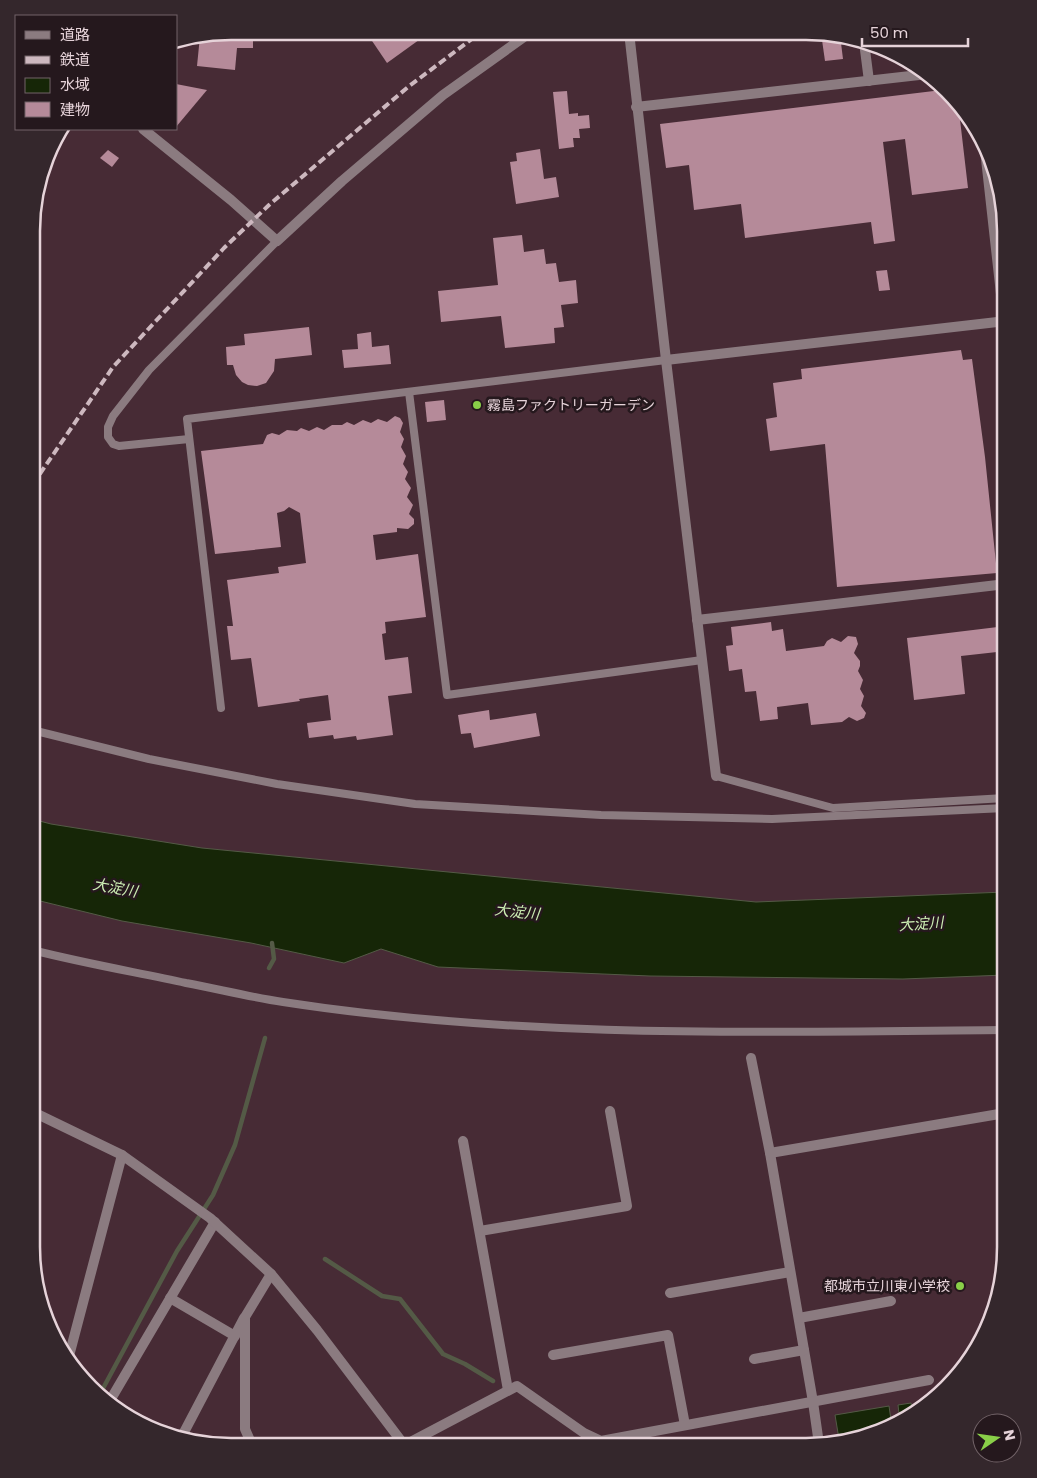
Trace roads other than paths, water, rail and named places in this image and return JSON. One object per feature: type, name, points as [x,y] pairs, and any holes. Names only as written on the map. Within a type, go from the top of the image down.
[{"type":"street","points":[[144,130],[231,200],[277,241],[342,181],[443,95],[520,40]]},
{"type":"street","points":[[630,40],[636,107],[716,776]]},
{"type":"street","points":[[865,49],[869,81]]},
{"type":"street","points":[[636,107],[916,75]]},
{"type":"street","points":[[988,173],[997,252]]},
{"type":"street","points":[[666,360],[997,322]]},
{"type":"street","points":[[697,620],[997,585]]},
{"type":"street","points":[[751,1058],[770,1153],[818,1438]]},
{"type":"street","points":[[480,1231],[627,1206],[610,1111]]},
{"type":"street","points":[[770,1153],[997,1114]]},
{"type":"street","points":[[40,1115],[122,1155],[212,1220],[271,1274],[317,1330],[399,1438]]},
{"type":"street","points":[[463,1141],[508,1390]]},
{"type":"street","points":[[69,1347],[122,1155]]},
{"type":"street","points":[[113,1396],[170,1298],[212,1220]]},
{"type":"street","points":[[670,1293],[790,1272]]},
{"type":"street","points":[[184,1432],[245,1317],[271,1274]]},
{"type":"street","points":[[170,1298],[235,1336]]},
{"type":"street","points":[[798,1318],[891,1301]]},
{"type":"street","points":[[245,1317],[245,1428],[249,1438]]},
{"type":"street","points":[[553,1355],[668,1335],[685,1425]]},
{"type":"street","points":[[754,1359],[804,1350]]},
{"type":"street","points":[[624,1438],[929,1380]]},
{"type":"street","points":[[417,1438],[517,1386],[592,1438]]},
{"type":"lane","points":[[190,439],[119,446],[113,444],[108,437],[108,427],[113,416],[149,370],[277,241]]},
{"type":"lane","points":[[221,708],[187,419],[666,360]]},
{"type":"lane","points":[[409,392],[447,695],[702,660]]},
{"type":"lane","points":[[40,732],[149,759],[277,784],[415,804],[601,815],[772,819],[997,808]]},
{"type":"lane","points":[[716,776],[834,808],[997,799]]},
{"type":"lane","points":[[40,952],[282,1002],[400,1016],[515,1026],[636,1031],[997,1030]]},
{"type":"water","name":"大淀川","points":[[40,821],[202,848],[756,902],[997,892],[997,975],[903,979],[650,976],[438,967],[381,949],[344,963],[251,943],[122,921],[40,901]]},
{"type":"water","points":[[911,1403],[912,1406],[899,1413],[898,1405]]},
{"type":"water","points":[[889,1406],[891,1418],[867,1428],[838,1435],[835,1415]]},
{"type":"waterway","points":[[269,968],[274,959],[272,943]]},
{"type":"waterway","points":[[103,1389],[177,1251],[213,1195],[235,1145],[265,1038]]},
{"type":"waterway","points":[[325,1259],[382,1296],[400,1299],[443,1354],[465,1364],[493,1381]]},
{"type":"railway","points":[[40,474],[113,367],[224,248],[269,205],[408,87],[470,40]]},
{"type":"place","name":"霧島ファクトリーガーデン","points":[[477,405]]},
{"type":"place","name":"都城市立川東小学校","points":[[960,1286]]}]
